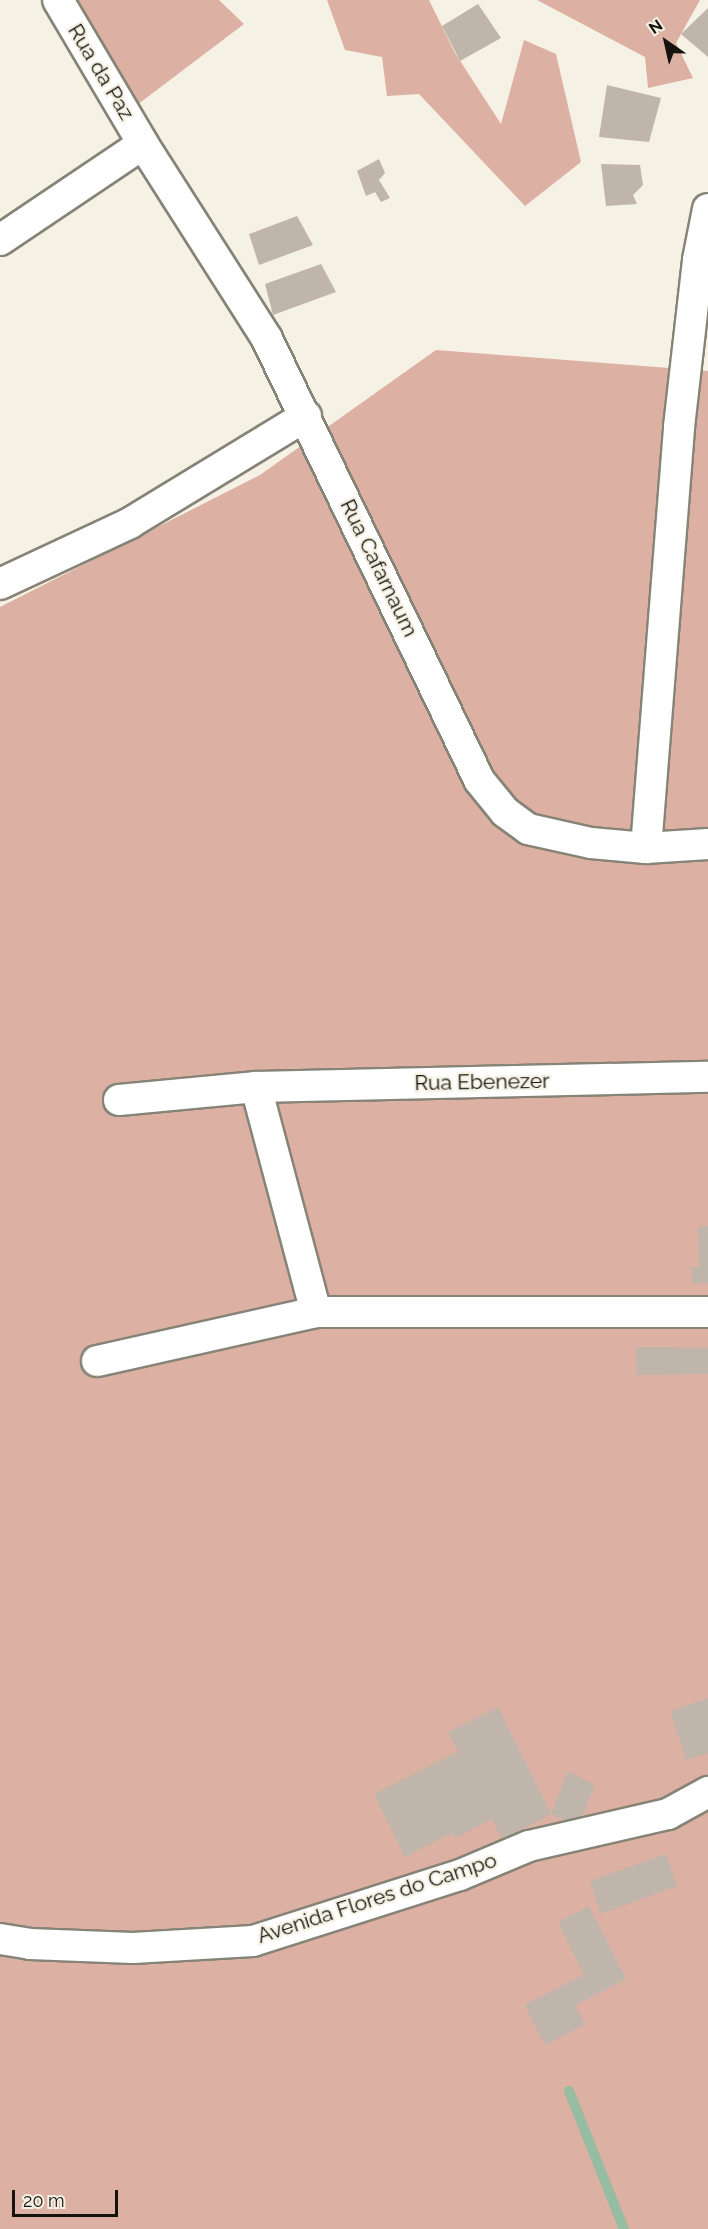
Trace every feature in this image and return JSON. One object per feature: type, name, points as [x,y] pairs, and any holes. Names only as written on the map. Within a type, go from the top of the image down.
[{"type":"street","name":"Rua da Paz","points":[[58,0],[143,144]]},
{"type":"street","points":[[0,240],[143,144]]},
{"type":"street","name":"Rua Cafarnaum","points":[[143,144],[267,339],[479,780],[498,804],[528,829],[591,843],[646,848],[708,844]]},
{"type":"street","points":[[646,848],[679,427],[698,260],[708,209]]},
{"type":"street","points":[[0,584],[130,523],[306,416]]},
{"type":"street","name":"Rua Ebenezer","points":[[119,1100],[255,1087],[708,1077]]},
{"type":"street","points":[[255,1087],[316,1312]]},
{"type":"street","points":[[97,1360],[316,1312],[708,1312]]},
{"type":"street","name":"Avenida Flores do Campo","points":[[0,1939],[30,1944],[133,1948],[253,1941],[460,1875],[529,1846],[668,1814],[708,1792]]},
{"type":"shaded area","points":[[75,0],[219,0],[244,24],[133,108]]},
{"type":"shaded area","points":[[327,0],[429,0],[455,53],[501,124],[524,40],[556,54],[581,162],[525,206],[419,94],[387,96],[382,57],[345,50]]},
{"type":"shaded area","points":[[537,0],[700,0],[676,43],[693,78],[648,88],[645,57]]},
{"type":"shaded area","points":[[436,350],[708,371],[708,2229],[0,2229],[0,607],[260,475]]},
{"type":"building","points":[[478,4],[501,38],[460,61],[442,26]]},
{"type":"building","points":[[708,8],[708,57],[681,34]]},
{"type":"building","points":[[607,85],[661,98],[649,142],[599,137]]},
{"type":"building","points":[[379,159],[385,173],[379,180],[390,198],[381,202],[375,192],[366,196],[357,171]]},
{"type":"building","points":[[601,164],[640,165],[643,185],[633,195],[637,204],[606,206]]},
{"type":"building","points":[[297,216],[313,245],[259,265],[249,234]]},
{"type":"building","points":[[321,264],[336,292],[273,315],[265,284]]},
{"type":"building","points":[[708,1226],[708,1283],[692,1283],[691,1267],[699,1267],[698,1227]]},
{"type":"building","points":[[636,1347],[708,1348],[708,1374],[637,1375]]},
{"type":"building","points":[[708,1698],[708,1753],[686,1760],[670,1711]]},
{"type":"building","points":[[498,1707],[551,1814],[502,1839],[492,1819],[455,1838],[452,1833],[405,1857],[374,1794],[458,1751],[448,1732]]},
{"type":"building","points":[[568,1771],[595,1785],[578,1825],[551,1814]]},
{"type":"building","points":[[666,1854],[677,1886],[601,1914],[590,1881]]},
{"type":"building","points":[[589,1906],[626,1979],[575,2005],[585,2024],[545,2045],[525,2005],[584,1975],[558,1922]]},
{"type":"waterway","points":[[569,2091],[624,2229]]}]
